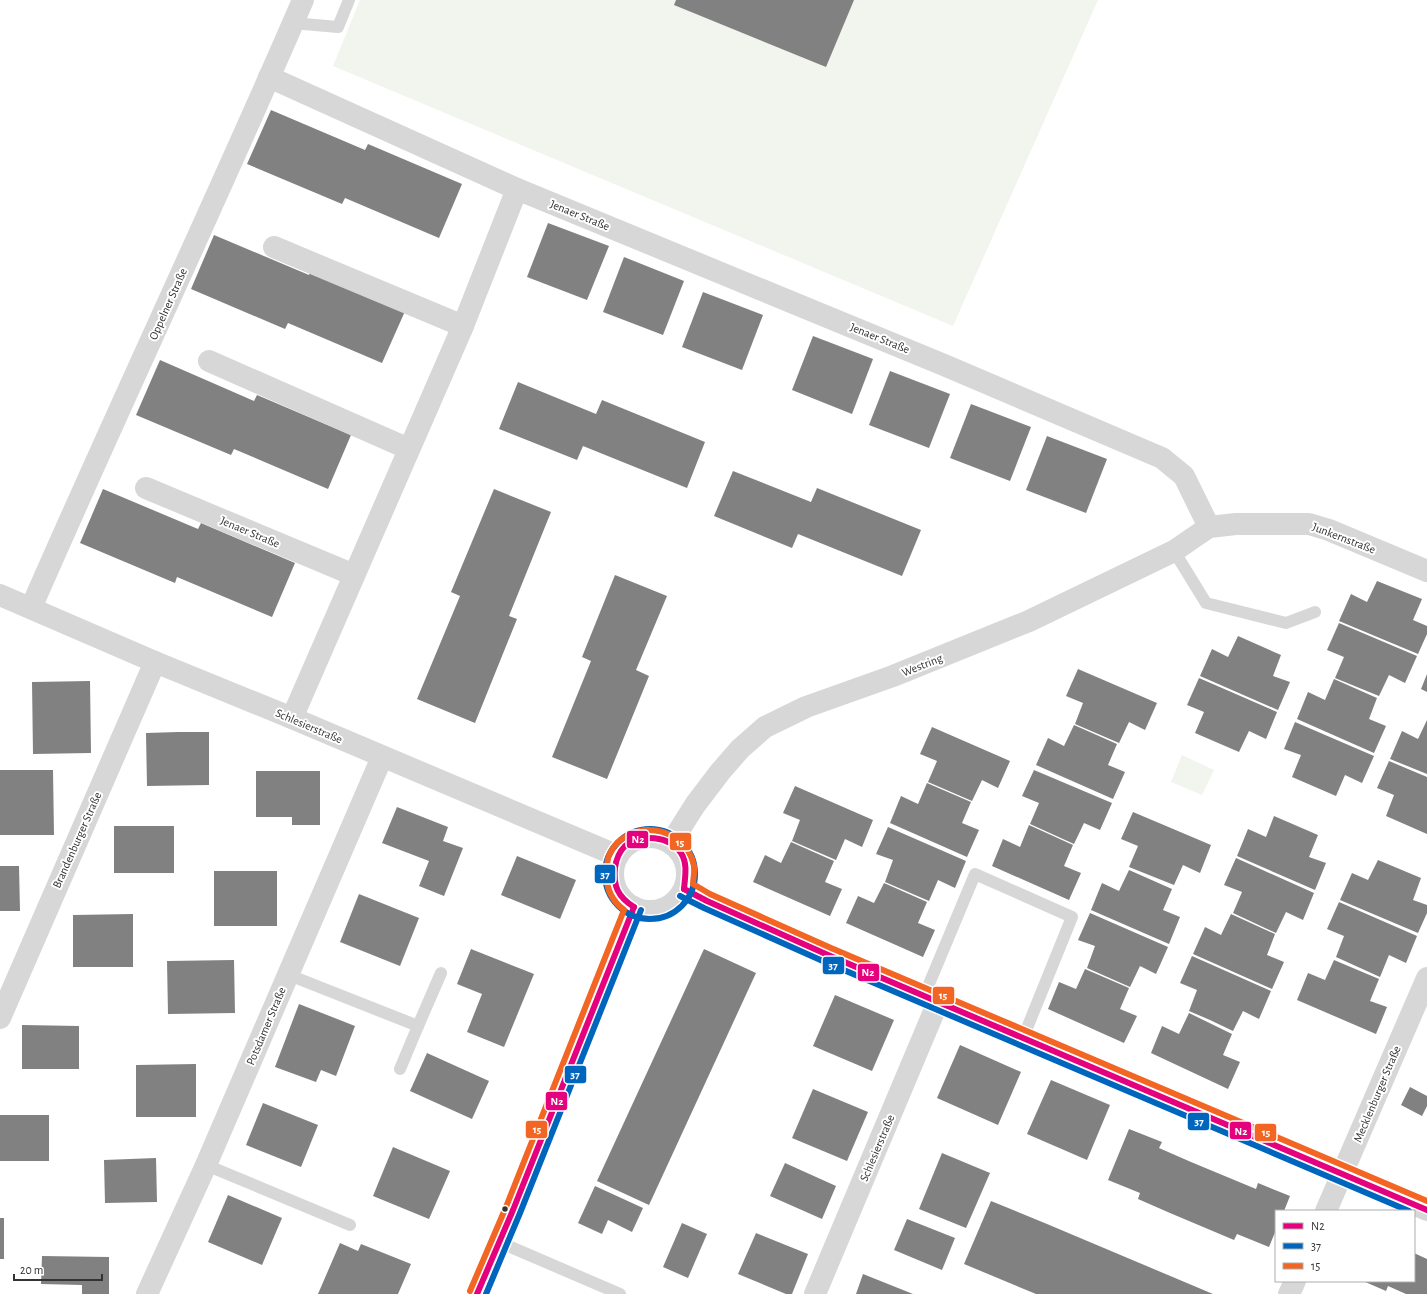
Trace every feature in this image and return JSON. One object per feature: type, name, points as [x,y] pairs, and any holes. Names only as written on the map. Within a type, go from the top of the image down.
[{"type":"street","name":"Oppelner Straße","points":[[31,608],[269,77],[302,0]]},
{"type":"street","name":"Jenaer Straße","points":[[269,77],[517,189],[944,365],[1162,458],[1184,476],[1194,493],[1209,527]]},
{"type":"street","points":[[292,718],[463,326],[517,189]]},
{"type":"street","points":[[274,247],[463,326]]},
{"type":"street","points":[[209,361],[409,449]]},
{"type":"street","name":"Jenaer Straße","points":[[146,488],[354,575]]},
{"type":"street","name":"Junkernstraße","points":[[1209,527],[1236,524],[1309,524],[1329,530],[1427,572]]},
{"type":"street","name":"Westring","points":[[671,843],[695,805],[720,772],[740,749],[765,727],[806,707],[893,676],[1029,621],[1174,551],[1209,527]]},
{"type":"street","name":"Schlesierstraße","points":[[0,594],[155,662],[292,718],[618,856]]},
{"type":"street","name":"Brandenburger Straße","points":[[0,1018],[155,662]]},
{"type":"street","name":"Potsdamer Straße","points":[[147,1294],[206,1165],[382,757]]},
{"type":"street","points":[[653,837],[671,843],[683,857],[687,869],[687,879],[684,889],[676,900],[665,908],[657,911],[641,910],[634,907],[622,898],[617,891],[614,882],[613,871],[618,856],[625,847],[640,838],[653,837]]},
{"type":"street","points":[[684,889],[714,904],[931,999],[1427,1210]]},
{"type":"street","points":[[476,1294],[513,1210],[634,907]]},
{"type":"street","name":"Mecklenburger Straße","points":[[1326,1210],[1427,978]]},
{"type":"street","name":"Schlesierstraße","points":[[816,1294],[931,999]]},
{"type":"street","points":[[1289,1294],[1295,1282]]},
{"type":"lane","points":[[292,23],[338,27],[349,0]]},
{"type":"lane","points":[[1174,551],[1206,603],[1286,623],[1316,612]]},
{"type":"lane","points":[[931,999],[975,874],[1072,917],[1023,1038]]},
{"type":"lane","points":[[400,1069],[442,973]]},
{"type":"lane","points":[[289,975],[418,1026]]},
{"type":"lane","points":[[206,1165],[350,1225]]},
{"type":"lane","points":[[499,1242],[620,1294]]},
{"type":"shaded area","points":[[360,0],[1098,0],[953,326],[333,66]]},
{"type":"shaded area","points":[[1182,755],[1214,770],[1202,795],[1171,782]]},
{"type":"building","points":[[676,0],[854,0],[826,67],[674,5]]},
{"type":"building","points":[[271,110],[365,150],[368,144],[462,184],[439,238],[345,198],[342,204],[247,164]]},
{"type":"building","points":[[548,223],[609,246],[587,300],[527,277]]},
{"type":"building","points":[[214,235],[309,275],[311,269],[406,309],[382,363],[288,323],[285,329],[191,289]]},
{"type":"building","points":[[624,257],[684,281],[663,335],[603,312]]},
{"type":"building","points":[[703,292],[763,315],[742,370],[682,347]]},
{"type":"building","points":[[813,336],[873,359],[852,414],[792,390]]},
{"type":"building","points":[[160,360],[254,401],[257,395],[351,435],[328,489],[234,449],[231,455],[136,415]]},
{"type":"building","points":[[890,371],[950,394],[929,448],[869,425]]},
{"type":"building","points":[[518,382],[596,414],[602,400],[705,442],[687,488],[583,446],[577,460],[499,429]]},
{"type":"building","points":[[971,404],[1031,427],[1010,481],[950,458]]},
{"type":"building","points":[[1047,436],[1107,459],[1086,513],[1026,490]]},
{"type":"building","points":[[733,471],[811,502],[817,488],[921,530],[902,576],[798,534],[792,548],[714,516]]},
{"type":"building","points":[[103,489],[198,529],[201,523],[295,563],[272,617],[177,577],[175,583],[80,543]]},
{"type":"building","points":[[494,489],[551,512],[509,616],[517,619],[475,723],[417,699],[460,596],[451,592]]},
{"type":"building","points":[[615,575],[667,596],[636,670],[649,676],[607,779],[552,757],[591,661],[582,657]]},
{"type":"building","points":[[1377,581],[1422,599],[1413,620],[1427,626],[1427,634],[1418,654],[1339,621],[1351,594],[1367,602]]},
{"type":"building","points":[[1339,623],[1417,656],[1405,683],[1389,675],[1379,696],[1335,678],[1344,657],[1327,650]]},
{"type":"building","points":[[1238,636],[1281,655],[1273,676],[1290,682],[1278,710],[1200,676],[1212,649],[1228,657]]},
{"type":"building","points":[[1078,669],[1157,703],[1145,730],[1129,722],[1119,743],[1075,724],[1083,703],[1066,696]]},
{"type":"building","points":[[1427,674],[1427,692],[1421,689]]},
{"type":"building","points":[[1199,678],[1277,712],[1266,739],[1249,731],[1239,752],[1195,733],[1204,712],[1187,705]]},
{"type":"building","points":[[1334,679],[1377,698],[1369,719],[1386,726],[1374,753],[1297,719],[1308,692],[1325,700]]},
{"type":"building","points":[[90,681],[91,753],[33,754],[32,682]]},
{"type":"building","points":[[1427,720],[1427,774],[1390,759],[1402,731],[1418,739]]},
{"type":"building","points":[[1295,722],[1374,756],[1362,783],[1345,775],[1336,796],[1292,777],[1301,755],[1284,749]]},
{"type":"building","points":[[1074,725],[1117,744],[1108,765],[1125,772],[1113,799],[1036,765],[1048,738],[1064,746]]},
{"type":"building","points":[[932,727],[1010,761],[998,788],[982,780],[972,801],[928,782],[937,761],[920,754]]},
{"type":"building","points":[[209,732],[209,785],[147,786],[146,733]]},
{"type":"building","points":[[1389,761],[1427,777],[1427,834],[1386,816],[1394,795],[1377,788]]},
{"type":"building","points":[[0,770],[53,770],[54,835],[0,835]]},
{"type":"building","points":[[1034,770],[1112,803],[1100,830],[1084,823],[1074,844],[1030,824],[1039,803],[1022,796]]},
{"type":"building","points":[[256,771],[320,771],[320,825],[292,825],[292,817],[256,817]]},
{"type":"building","points":[[927,783],[971,802],[962,823],[979,830],[967,857],[890,823],[901,796],[918,804]]},
{"type":"building","points":[[795,786],[873,820],[862,847],[845,839],[836,860],[792,841],[800,820],[783,813]]},
{"type":"building","points":[[397,807],[448,827],[443,841],[463,848],[444,896],[419,886],[429,861],[382,843]]},
{"type":"building","points":[[1133,812],[1211,845],[1200,873],[1183,865],[1174,885],[1129,867],[1138,846],[1121,839]]},
{"type":"building","points":[[1274,816],[1318,835],[1309,857],[1326,863],[1315,890],[1237,856],[1248,829],[1266,837]]},
{"type":"building","points":[[1029,825],[1073,845],[1064,866],[1081,873],[1069,900],[992,866],[1003,839],[1020,847]]},
{"type":"building","points":[[114,826],[174,826],[174,873],[114,873]]},
{"type":"building","points":[[888,827],[966,861],[955,888],[938,880],[929,901],[885,882],[893,860],[876,854]]},
{"type":"building","points":[[791,842],[834,861],[825,882],[842,889],[830,916],[753,882],[765,855],[781,863]]},
{"type":"building","points":[[517,856],[576,880],[560,919],[501,895]]},
{"type":"building","points":[[1236,858],[1314,893],[1303,920],[1286,912],[1276,933],[1233,913],[1242,892],[1224,885]]},
{"type":"building","points":[[1378,860],[1421,878],[1413,900],[1427,905],[1427,913],[1418,933],[1340,900],[1352,873],[1368,880]]},
{"type":"building","points":[[0,866],[19,866],[20,911],[0,911]]},
{"type":"building","points":[[1129,870],[1172,889],[1163,910],[1180,917],[1169,944],[1091,910],[1102,883],[1119,891]]},
{"type":"building","points":[[214,871],[277,871],[277,926],[214,926]]},
{"type":"building","points":[[884,883],[927,902],[918,923],[935,930],[923,957],[846,923],[858,896],[874,903]]},
{"type":"building","points":[[359,894],[419,918],[400,966],[340,942]]},
{"type":"building","points":[[1339,902],[1417,936],[1406,963],[1389,955],[1380,977],[1336,957],[1344,936],[1327,929]]},
{"type":"building","points":[[1090,913],[1168,947],[1156,974],[1140,966],[1130,987],[1087,968],[1095,946],[1078,940]]},
{"type":"building","points":[[133,914],[133,967],[73,967],[73,915]]},
{"type":"building","points":[[1231,914],[1275,934],[1267,955],[1284,962],[1272,989],[1193,954],[1205,927],[1221,935]]},
{"type":"building","points":[[471,949],[534,974],[504,1047],[467,1032],[482,994],[457,984]]},
{"type":"building","points":[[704,949],[756,973],[649,1205],[597,1181]]},
{"type":"building","points":[[1192,956],[1271,991],[1259,1019],[1243,1011],[1233,1031],[1189,1011],[1197,990],[1180,983]]},
{"type":"building","points":[[234,960],[235,1013],[168,1014],[167,961]]},
{"type":"building","points":[[1334,960],[1379,979],[1370,1001],[1387,1007],[1376,1034],[1297,1000],[1308,973],[1325,980]]},
{"type":"building","points":[[1085,969],[1129,988],[1120,1009],[1137,1016],[1124,1043],[1048,1009],[1059,982],[1076,989]]},
{"type":"building","points":[[835,995],[894,1020],[872,1071],[813,1046]]},
{"type":"building","points":[[299,1004],[355,1026],[336,1076],[321,1070],[316,1082],[275,1067]]},
{"type":"building","points":[[1189,1013],[1232,1034],[1223,1055],[1240,1062],[1228,1089],[1151,1053],[1162,1026],[1179,1034]]},
{"type":"building","points":[[22,1025],[79,1026],[79,1069],[22,1069]]},
{"type":"building","points":[[960,1045],[1021,1072],[998,1125],[937,1098]]},
{"type":"building","points":[[427,1053],[489,1081],[472,1119],[410,1091]]},
{"type":"building","points":[[196,1064],[196,1117],[136,1117],[136,1065]]},
{"type":"building","points":[[1051,1080],[1110,1105],[1087,1160],[1027,1134]]},
{"type":"building","points":[[1410,1087],[1427,1096],[1427,1106],[1422,1116],[1401,1105]]},
{"type":"building","points":[[813,1089],[868,1112],[847,1161],[792,1138]]},
{"type":"building","points":[[263,1103],[318,1125],[301,1167],[246,1145]]},
{"type":"building","points":[[0,1115],[49,1115],[49,1161],[0,1161]]},
{"type":"building","points":[[1129,1129],[1162,1142],[1159,1148],[1191,1162],[1256,1189],[1258,1183],[1290,1196],[1284,1210],[1275,1210],[1275,1232],[1269,1247],[1237,1234],[1234,1240],[1138,1199],[1140,1193],[1108,1180]]},
{"type":"building","points":[[393,1147],[450,1171],[429,1219],[373,1196]]},
{"type":"building","points":[[942,1153],[990,1173],[966,1228],[919,1209]]},
{"type":"building","points":[[156,1158],[157,1202],[105,1203],[104,1160]]},
{"type":"building","points":[[785,1163],[836,1186],[822,1219],[770,1196]]},
{"type":"building","points":[[595,1186],[643,1208],[632,1232],[608,1220],[602,1234],[578,1223]]},
{"type":"building","points":[[228,1195],[282,1218],[262,1265],[208,1242]]},
{"type":"building","points":[[991,1201],[1213,1294],[1036,1294],[964,1264]]},
{"type":"building","points":[[0,1218],[4,1218],[4,1259],[0,1259]]},
{"type":"building","points":[[907,1219],[955,1238],[942,1270],[894,1250]]},
{"type":"building","points":[[682,1223],[707,1234],[688,1278],[663,1267]]},
{"type":"building","points":[[756,1233],[808,1254],[792,1294],[786,1294],[738,1274]]},
{"type":"building","points":[[340,1243],[358,1251],[361,1244],[411,1264],[398,1294],[318,1294]]},
{"type":"building","points":[[1415,1253],[1427,1259],[1427,1294],[1406,1294],[1388,1286],[1386,1291],[1365,1282],[1415,1282]]},
{"type":"building","points":[[42,1256],[109,1257],[109,1294],[82,1294],[82,1285],[41,1284]]},
{"type":"building","points":[[863,1274],[913,1294],[856,1294]]},
{"type":"transit line","name":"37","points":[[650,829],[667,832],[682,842],[692,857],[695,874],[692,891],[682,906],[667,916],[650,919],[633,916],[618,906],[608,891],[605,874],[608,857],[618,842],[633,832],[650,829]]},
{"type":"transit line","name":"15","points":[[470,1291],[506,1207],[624,910],[612,897],[608,887],[607,863],[609,855],[618,843],[629,834],[642,831],[656,830],[669,834],[680,842],[689,852],[694,866],[693,884],[710,894],[831,948],[1427,1201]]},
{"type":"transit line","name":"N2","points":[[634,907],[620,895],[616,886],[615,868],[618,856],[623,848],[631,842],[639,839],[654,838],[670,843],[676,847],[681,853],[685,862],[686,871],[684,889]]},
{"type":"transit line","name":"N2","points":[[684,889],[707,901],[828,955],[1427,1210]]},
{"type":"transit line","name":"37","points":[[680,896],[825,962],[1407,1210]]},
{"type":"transit line","name":"N2","points":[[477,1294],[513,1210],[634,907]]},
{"type":"transit line","name":"37","points":[[486,1294],[520,1213],[641,910]]}]
